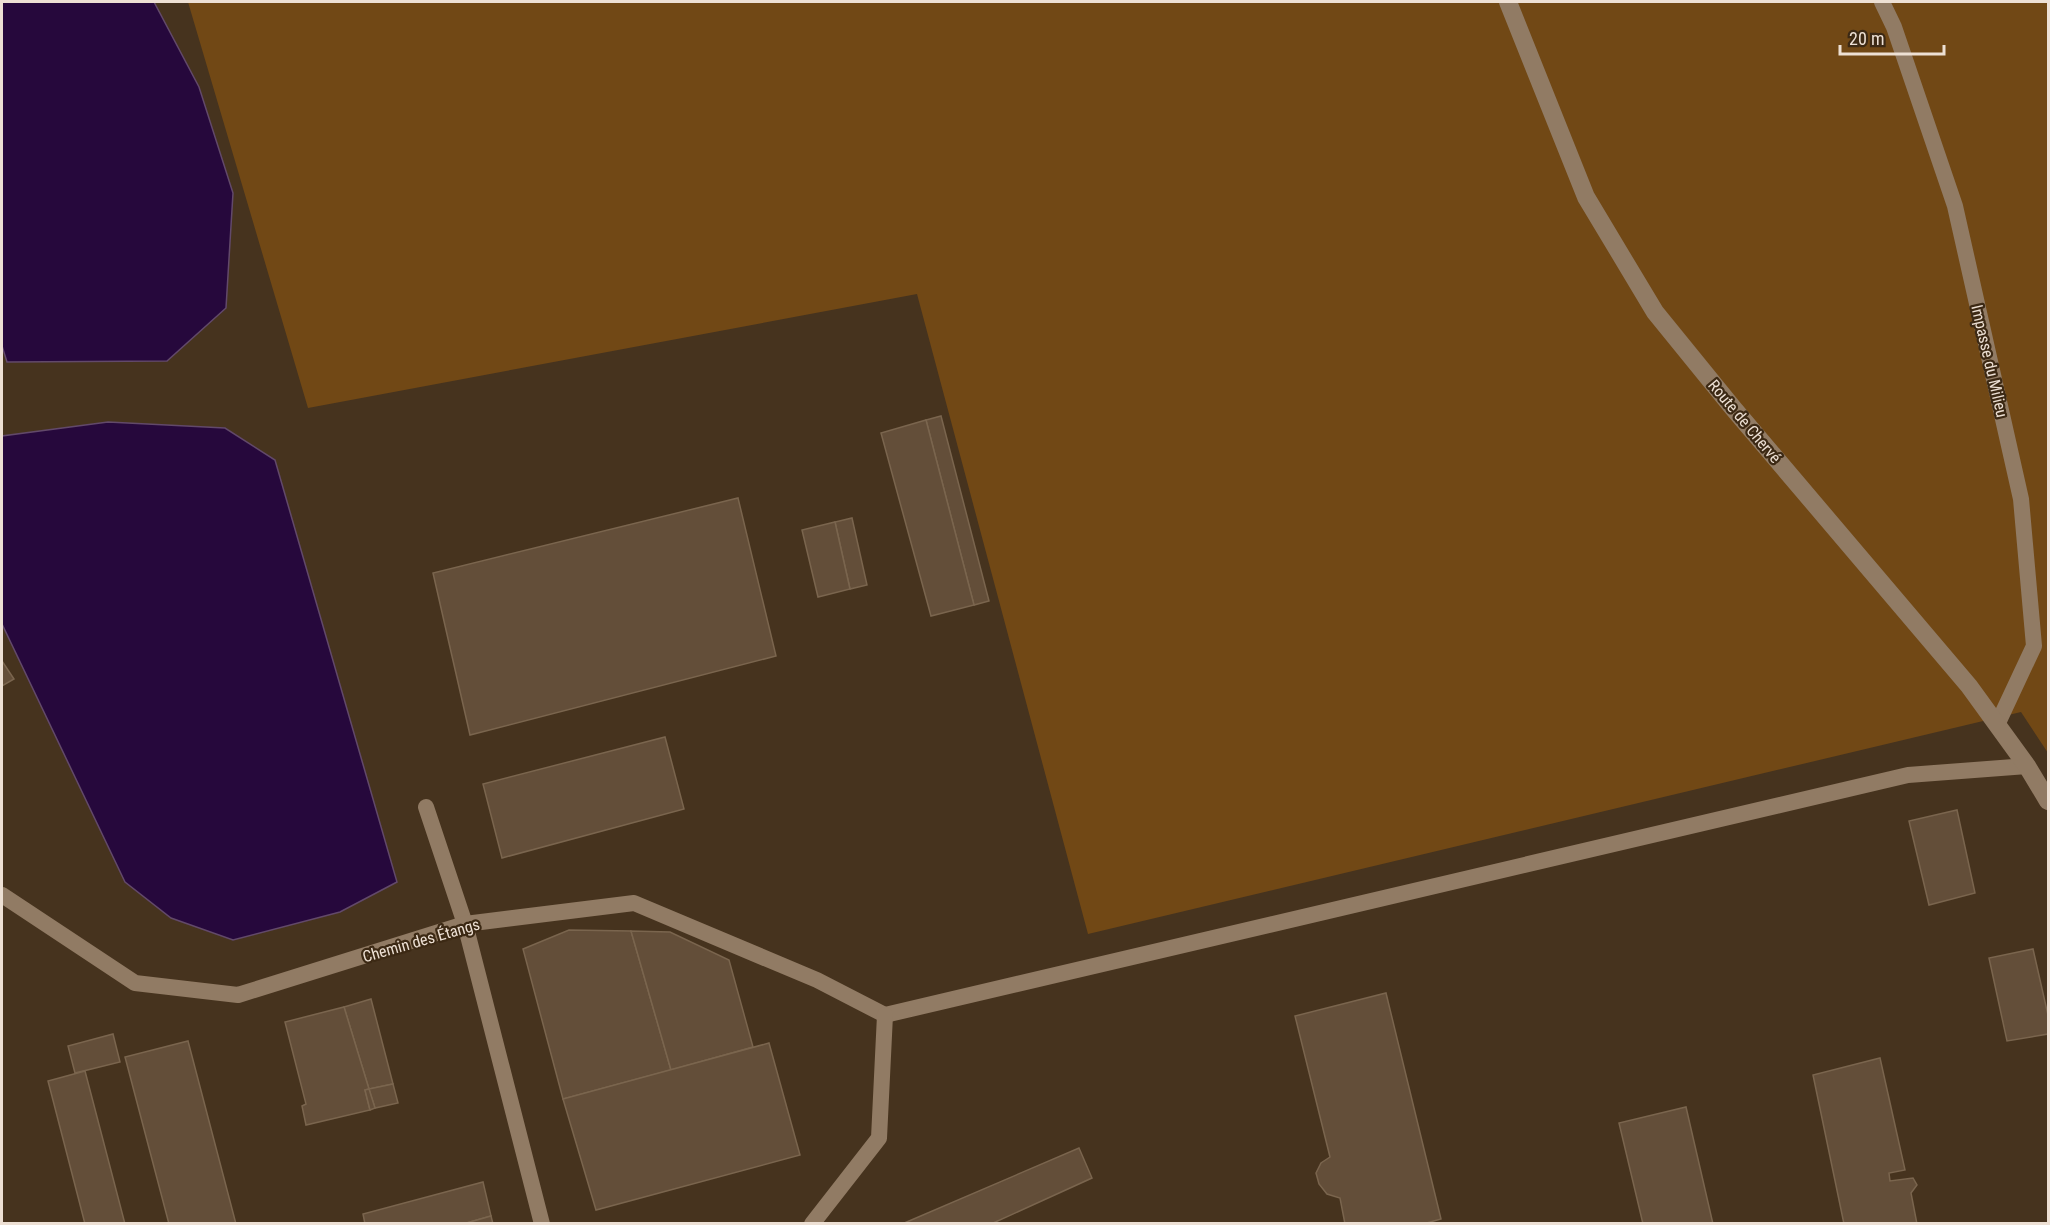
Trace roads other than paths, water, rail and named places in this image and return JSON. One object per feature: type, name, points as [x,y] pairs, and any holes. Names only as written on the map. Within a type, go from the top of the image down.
[{"type":"street","name":"Route de Chervé","points":[[1508,2],[1586,197],[1655,312],[1733,408],[1969,686],[2027,766],[2049,801]]},
{"type":"lane","name":"Impasse du Milieu","points":[[1882,2],[1894,27],[1955,207],[2021,499],[2034,646],[1997,725]]},
{"type":"lane","points":[[812,1224],[879,1138],[885,1015],[1908,775],[2027,766]]},
{"type":"lane","points":[[426,807],[465,924],[542,1224]]},
{"type":"lane","name":"Chemin des Étangs","points":[[2,895],[135,983],[238,995],[465,924],[634,903],[817,980],[885,1015]]}]
